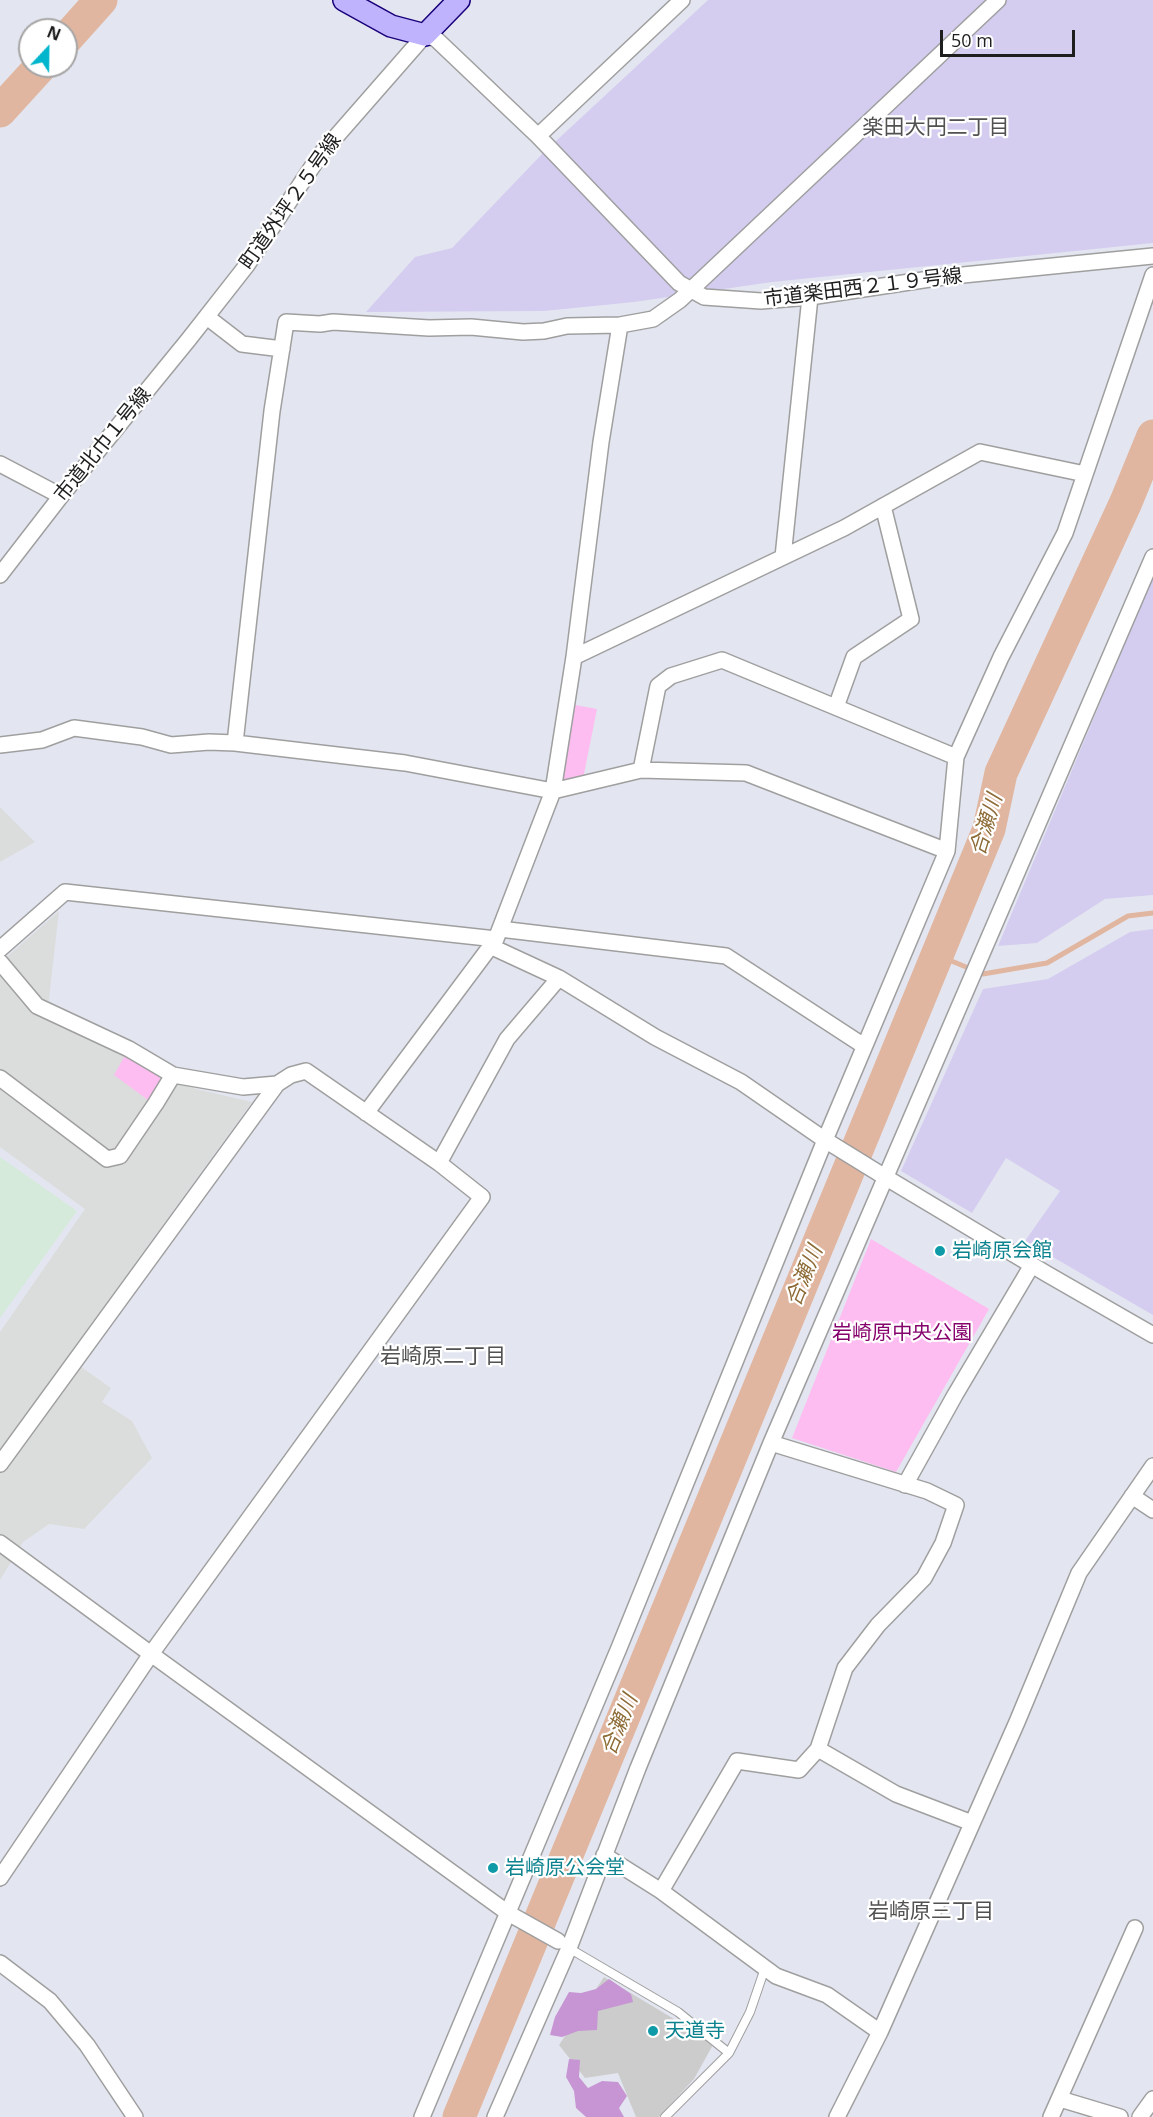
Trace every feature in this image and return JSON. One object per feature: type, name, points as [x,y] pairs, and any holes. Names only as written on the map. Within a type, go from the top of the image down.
[{"type":"street","points":[[344,0],[391,26],[425,35],[459,0]]},
{"type":"street","points":[[536,134],[682,0]]},
{"type":"street","points":[[235,743],[272,411],[286,322],[320,324],[333,322],[429,328],[471,327],[523,332],[544,331],[567,326],[620,325],[653,319],[689,290],[998,0]]},
{"type":"street","name":"市道楽田西２１９号線","points":[[425,35],[436,39],[536,134],[679,283],[704,297],[761,301],[810,297],[944,277],[1153,256]]},
{"type":"street","name":"町道外坪２５号線","points":[[207,317],[248,265],[320,155],[425,35]]},
{"type":"street","points":[[422,2117],[830,1143],[864,1046],[947,850],[956,757],[1001,657],[1065,533],[1153,275]]},
{"type":"street","points":[[783,557],[810,297]]},
{"type":"street","points":[[207,317],[242,344],[282,349]]},
{"type":"street","name":"市道北巾１号線","points":[[0,575],[61,496],[207,317]]},
{"type":"street","points":[[366,1113],[495,938],[553,791],[574,657],[601,442],[620,325]]},
{"type":"street","points":[[574,657],[844,528],[981,452],[1085,474]]},
{"type":"street","points":[[0,464],[61,496]]},
{"type":"street","points":[[836,707],[854,657],[911,619],[883,506]]},
{"type":"street","points":[[495,2117],[563,1945],[604,1856],[771,1443],[1153,557]]},
{"type":"street","points":[[641,770],[658,686],[671,676],[722,660],[956,757]]},
{"type":"street","points":[[0,745],[42,740],[74,728],[142,737],[171,745],[209,742],[235,743],[405,763],[553,791],[641,770],[746,772],[947,850]]},
{"type":"street","points":[[0,949],[65,892],[495,938],[726,956],[864,1046]]},
{"type":"street","points":[[495,938],[655,1037],[741,1082],[830,1143],[885,1177],[1153,1335]]},
{"type":"street","points":[[0,962],[37,1006],[129,1049],[173,1075],[243,1087],[277,1084]]},
{"type":"street","points":[[440,1163],[507,1039],[559,978]]},
{"type":"street","points":[[0,1464],[277,1084],[291,1075],[306,1071],[440,1163],[482,1197],[151,1654],[0,1878]]},
{"type":"street","points":[[0,1078],[107,1159],[120,1156],[173,1075]]},
{"type":"street","points":[[905,1485],[1032,1265]]},
{"type":"street","points":[[661,1891],[737,1761],[799,1770],[818,1749],[845,1668],[878,1625],[924,1578],[943,1543],[956,1505],[927,1491],[771,1443]]},
{"type":"street","points":[[843,2115],[1017,1722],[1079,1573],[1153,1466]]},
{"type":"street","points":[[1132,1496],[1153,1510]]},
{"type":"street","points":[[0,1543],[508,1913],[563,1945]]},
{"type":"street","points":[[818,1749],[896,1794],[972,1823]]},
{"type":"street","points":[[604,1856],[661,1891],[776,1976],[827,1995],[880,2032]]},
{"type":"street","points":[[1051,2117],[1135,1928]]},
{"type":"street","points":[[0,1963],[50,2001],[87,2046],[135,2117]]},
{"type":"street","points":[[1060,2099],[1120,2117]]},
{"type":"street","points":[[1140,2117],[1153,2099]]},
{"type":"lane","points":[[563,1945],[678,2012],[729,2053]]},
{"type":"lane","points":[[665,2117],[729,2053],[750,2013],[765,1968]]},
{"type":"shaded area","points":[[708,0],[1153,0],[1153,243],[772,282],[634,302],[544,311],[366,312],[415,257],[452,248],[543,153]]},
{"type":"shaded area","points":[[1153,577],[1153,895],[1105,899],[1037,943],[998,946]]},
{"type":"shaded area","points":[[0,807],[35,842],[0,862]]},
{"type":"shaded area","points":[[59,911],[47,1016],[120,1050],[170,1079],[196,1089],[252,1102],[67,1357],[111,1388],[102,1402],[132,1421],[152,1458],[84,1529],[49,1524],[23,1542],[0,1580],[0,1332],[85,1209],[0,1147],[0,963]]},
{"type":"shaded area","points":[[1153,929],[1153,1315],[1025,1241],[1060,1191],[1006,1158],[972,1213],[901,1171],[983,989],[1048,979],[1130,932]]},
{"type":"shaded area","points":[[0,1157],[77,1211],[0,1318]]},
{"type":"shaded area","points":[[604,1977],[714,2043],[694,2079],[659,2117],[636,2117],[618,2073],[585,2078],[559,2045]]},
{"type":"shaded area","points":[[609,1979],[631,1994],[633,2002],[598,2011],[597,2030],[578,2031],[562,2037],[550,2035],[555,2017],[569,1992],[581,1993],[596,1989]]},
{"type":"shaded area","points":[[569,2059],[580,2060],[579,2077],[588,2088],[602,2081],[618,2082],[627,2096],[619,2108],[624,2117],[586,2117],[576,2108],[574,2091],[566,2077]]},
{"type":"green space","points":[[570,704],[597,709],[583,779],[558,783]]},
{"type":"green space","points":[[127,1052],[167,1075],[152,1103],[114,1075]]},
{"type":"green space","name":"岩崎原中央公園","points":[[871,1239],[989,1309],[896,1472],[792,1438]]},
{"type":"waterway","points":[[78,26],[101,0]]},
{"type":"waterway","points":[[0,111],[30,78]]},
{"type":"waterway","name":"合瀬川","points":[[459,2117],[989,829],[1001,773],[1126,502],[1153,436]]},
{"type":"waterway","points":[[937,955],[983,974],[1047,963],[1128,916],[1153,913]]},
{"type":"place","name":"岩崎原会館","points":[[940,1251]]},
{"type":"place","name":"岩崎原公会堂","points":[[493,1868]]},
{"type":"place","name":"天道寺","points":[[653,2031]]},
{"type":"district","name":"楽田大円二丁目","points":[[936,128]]},
{"type":"district","name":"岩崎原二丁目","points":[[443,1357]]},
{"type":"district","name":"岩崎原三丁目","points":[[931,1912]]}]
